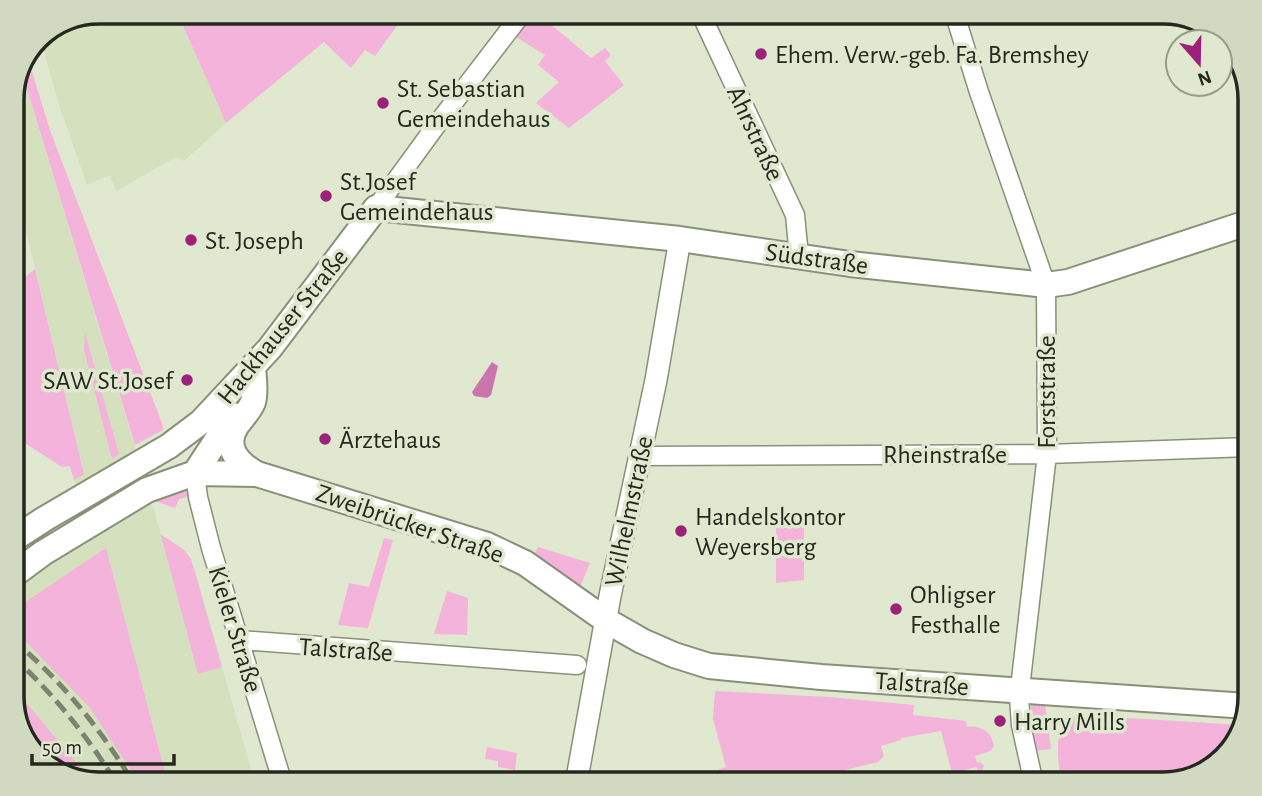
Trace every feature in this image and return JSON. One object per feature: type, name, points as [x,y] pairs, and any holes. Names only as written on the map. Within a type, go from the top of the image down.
[{"type":"main road","name":"Südstraße","points":[[376,208],[680,239],[1046,285],[1068,282],[1238,226]]},
{"type":"main road","name":"Hackhauser Straße","points":[[25,532],[179,440],[254,377],[376,208]]},
{"type":"main road","points":[[25,567],[147,490],[195,473],[254,377]]},
{"type":"main road","points":[[254,377],[253,402],[234,429],[232,438],[233,452],[237,460],[257,474]]},
{"type":"main road","name":"Zweibrücker Straße","points":[[195,473],[257,474],[487,545],[525,563],[607,621]]},
{"type":"main road","name":"Talstraße","points":[[607,621],[642,641],[709,666],[821,677],[1237,705]]},
{"type":"street","name":"Hackhauser Straße","points":[[376,208],[514,24]]},
{"type":"street","name":"Ahrstraße","points":[[706,24],[795,215],[799,256]]},
{"type":"street","name":"Forststraße","points":[[958,24],[1046,285],[1047,454],[1020,690],[1021,725],[1031,772]]},
{"type":"street","name":"Wilhelmstraße","points":[[578,772],[680,239]]},
{"type":"street","name":"Rheinstraße","points":[[640,456],[1047,454],[1238,447]]},
{"type":"street","name":"Kieler Straße","points":[[195,473],[211,548],[279,772]]},
{"type":"street","points":[[25,546],[43,554]]},
{"type":"street","name":"Talstraße","points":[[240,640],[577,665]]},
{"type":"shaded area","points":[[99,24],[182,24],[226,123],[184,161],[176,157],[116,191],[110,175],[87,185],[59,105],[44,50],[62,35],[71,30]]},
{"type":"shaded area","points":[[182,24],[398,24],[375,56],[365,50],[351,68],[324,42],[226,123]]},
{"type":"shaded area","points":[[526,24],[550,24],[591,58],[605,48],[611,55],[605,61],[624,85],[569,128],[536,103],[559,82],[538,65],[545,55],[516,37]]},
{"type":"shaded area","points":[[31,69],[51,133],[163,426],[163,430],[135,445],[26,86]]},
{"type":"shaded area","points":[[26,87],[161,534],[183,549],[194,567],[252,772],[89,771],[75,768],[58,759],[46,750],[35,734],[27,716],[25,702],[25,514],[76,488],[74,480],[84,473],[25,226]]},
{"type":"shaded area","points":[[35,269],[84,474],[74,480],[70,466],[62,467],[25,443],[25,277]]},
{"type":"shaded area","points":[[85,333],[119,454],[112,459],[84,349]]},
{"type":"shaded area","points":[[492,362],[498,366],[491,395],[487,398],[474,396],[472,392]]},
{"type":"shaded area","points":[[186,488],[189,496],[179,499],[175,508],[155,501],[156,498]]},
{"type":"shaded area","points":[[804,527],[804,580],[776,583],[776,528]]},
{"type":"shaded area","points":[[161,535],[183,549],[191,559],[222,667],[198,674]]},
{"type":"shaded area","points":[[384,538],[393,540],[368,628],[338,625],[349,583],[369,587]]},
{"type":"shaded area","points":[[538,547],[590,563],[580,587],[533,557]]},
{"type":"shaded area","points":[[106,548],[165,772],[132,772],[90,708],[25,640],[25,602]]},
{"type":"shaded area","points":[[447,591],[468,598],[467,635],[434,634]]},
{"type":"shaded area","points":[[715,691],[914,705],[913,715],[966,721],[967,727],[985,730],[994,746],[990,751],[975,756],[977,763],[980,762],[984,766],[982,772],[978,772],[977,767],[952,772],[941,731],[901,738],[881,746],[884,756],[878,762],[837,772],[720,772],[719,769],[726,767],[713,719]]},
{"type":"shaded area","points":[[25,701],[82,770],[66,764],[46,750],[30,725]]},
{"type":"shaded area","points":[[1045,704],[1051,749],[1033,751],[1031,705]]},
{"type":"shaded area","points":[[1080,715],[1232,724],[1216,750],[1182,769],[1163,772],[1060,772],[1058,743],[1060,733],[1070,718]]},
{"type":"shaded area","points":[[487,747],[517,753],[515,770],[498,767],[498,761],[485,759]]},
{"type":"railway","points":[[25,651],[79,706],[126,772]]},
{"type":"railway","points":[[25,669],[69,716],[109,772]]},
{"type":"place","name":"Ehem. Verw.-geb. Fa. Bremshey","points":[[761,54]]},
{"type":"place","name":"St. Sebastian Gemeindehaus","points":[[383,103]]},
{"type":"place","name":"St.Josef Gemeindehaus","points":[[326,196]]},
{"type":"place","name":"St. Joseph","points":[[191,240]]},
{"type":"place","name":"SAW St.Josef","points":[[187,380]]},
{"type":"place","name":"Ärztehaus","points":[[325,439]]},
{"type":"place","name":"Handelskontor Weyersberg","points":[[681,531]]},
{"type":"place","name":"Ohligser Festhalle","points":[[896,609]]},
{"type":"place","name":"Harry Mills","points":[[1000,721]]}]
